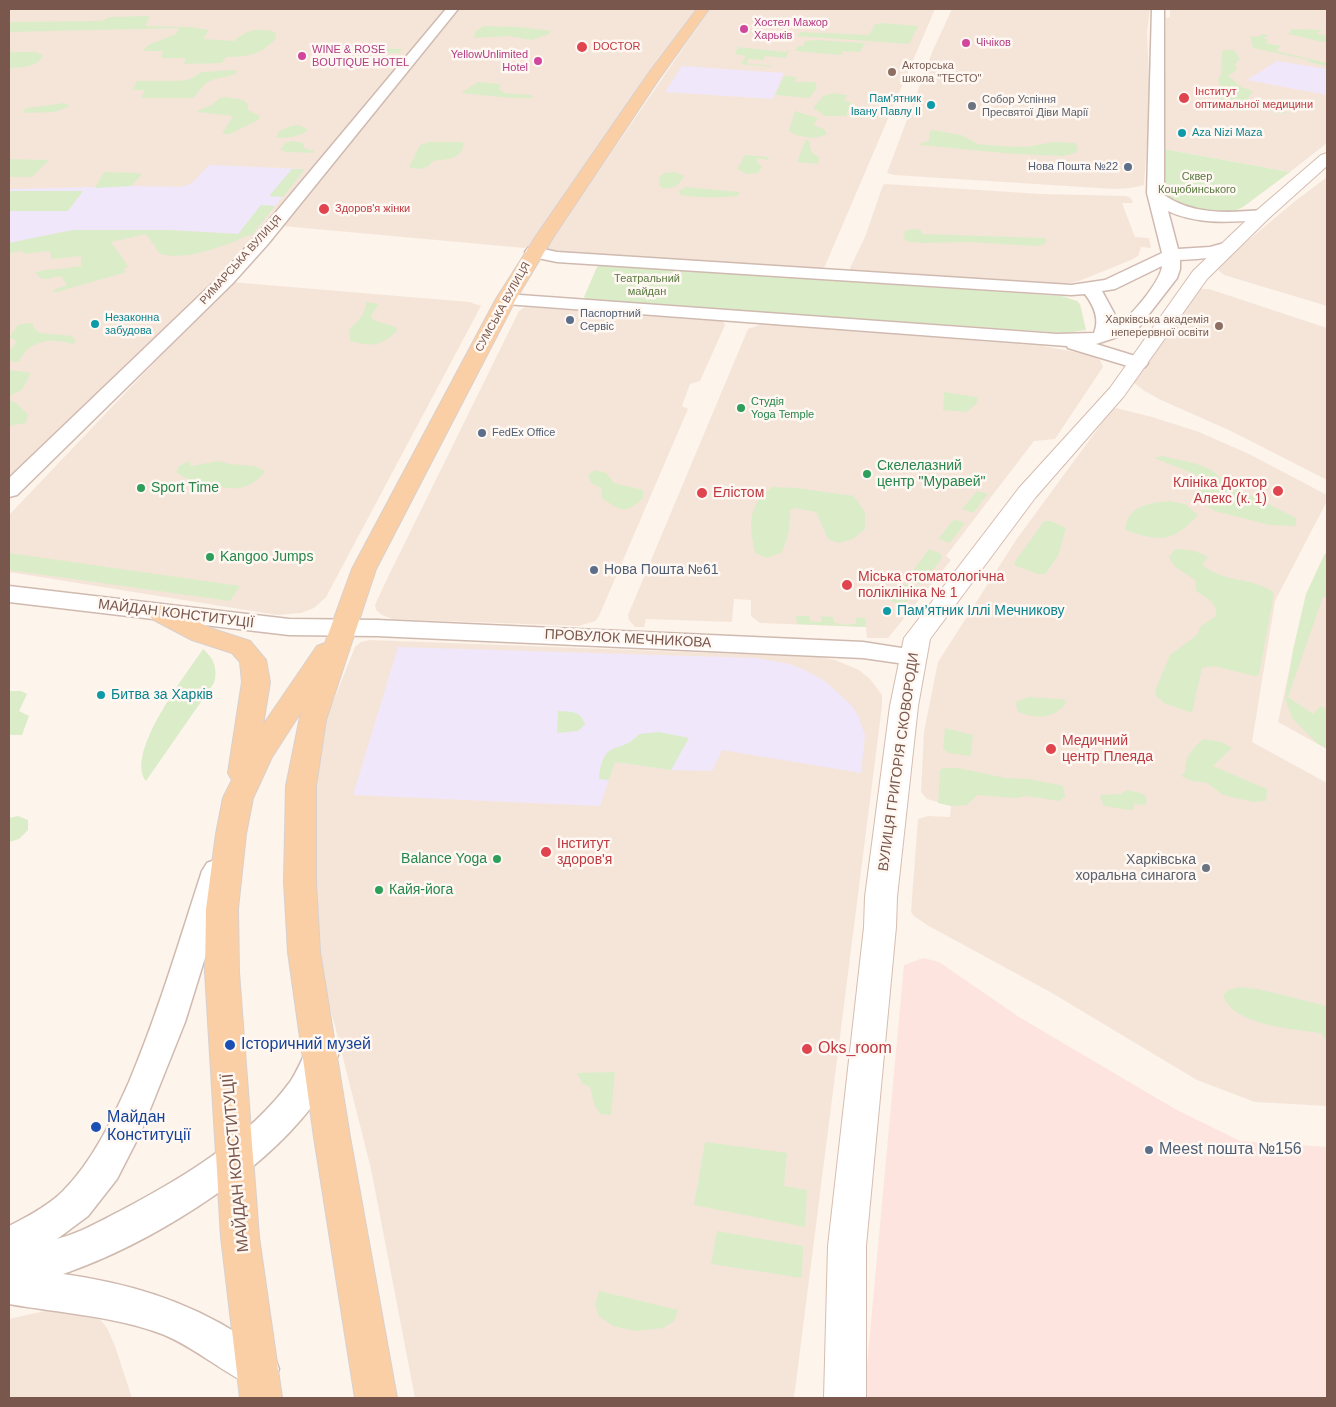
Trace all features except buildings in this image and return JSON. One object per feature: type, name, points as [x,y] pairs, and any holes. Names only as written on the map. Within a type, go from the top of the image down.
[{"type":"main road","name":"СУМСЬКА ВУЛИЦЯ","points":[[343,629],[364,569],[506,299],[534,252],[653,77],[703,9]]},
{"type":"main road","name":"ВУЛИЦЯ ГРИГОРІЯ СКОВОРОДИ","points":[[845,1398],[847,1246],[880,927],[881,897],[904,706],[917,638],[1028,493],[1118,392],[1200,275],[1262,215],[1327,158]]},
{"type":"main road","points":[[161,614],[201,634],[241,648],[253,660],[256,682],[238,798]]},
{"type":"main road","name":"МАЙДАН КОНСТИТУЦІЇ","points":[[260,1383],[240,1237],[234,1158],[220,937],[226,868],[238,798],[259,754],[343,629]]},
{"type":"main road","points":[[343,629],[312,720],[302,786],[300,882],[304,952],[332,1137],[376,1398]]},
{"type":"street","name":"РИМАРСЬКА ВУЛИЦЯ","points":[[9,490],[227,279],[262,240],[452,9]]},
{"type":"street","points":[[506,299],[1057,340],[1086,340],[1117,333],[1135,321],[1168,278],[1171,269],[1172,255],[1156,195],[1158,9]]},
{"type":"street","points":[[1156,195],[1176,209],[1204,215],[1223,217],[1262,215]]},
{"type":"street","points":[[534,252],[557,256],[1071,290],[1091,289],[1120,282],[1172,255],[1210,252],[1228,247]]},
{"type":"street","points":[[1172,255],[1186,263],[1200,275]]},
{"type":"street","points":[[1091,289],[1102,305],[1106,319],[1105,332],[1100,338]]},
{"type":"street","points":[[1057,340],[1138,363]]},
{"type":"street","name":"МАЙДАН КОНСТИТУЦІЇ","points":[[9,594],[161,614],[289,627],[343,629]]},
{"type":"street","name":"ПРОВУЛОК МЕЧНИКОВА","points":[[343,629],[377,628],[862,650],[912,657]]},
{"type":"street","points":[[9,1246],[42,1228],[75,1204],[104,1167],[129,1121],[169,1022],[238,798]]},
{"type":"street","points":[[9,1267],[68,1254],[96,1243],[174,1201],[234,1158],[272,1125],[300,1095],[311,1078],[321,1055]]},
{"type":"street","points":[[9,1285],[135,1307],[164,1316],[206,1337],[260,1383]]},
{"type":"shaded area","points":[[9,9],[449,9],[218,282],[9,481]]},
{"type":"shaded area","points":[[460,9],[696,9],[529,246],[524,248],[282,226]]},
{"type":"shaded area","points":[[710,9],[935,9],[825,266],[820,270],[551,252],[545,249]]},
{"type":"shaded area","points":[[952,9],[1150,9],[1147,32],[1150,103],[1144,185],[1114,189],[894,175],[887,173],[933,50]]},
{"type":"shaded area","points":[[1170,9],[1327,9],[1327,143],[1290,172],[1164,149],[1166,18],[1170,17]]},
{"type":"shaded area","points":[[1277,61],[1327,69],[1327,95],[1247,80]]},
{"type":"shaded area","points":[[682,66],[784,73],[773,99],[665,92]]},
{"type":"shaded area","points":[[209,165],[305,169],[252,235],[169,230],[91,230],[67,231],[9,243],[9,189],[131,186],[180,187],[191,184]]},
{"type":"shaded area","points":[[1327,177],[1327,306],[1224,275],[1218,270],[1220,264]]},
{"type":"shaded area","points":[[883,185],[1041,194],[1126,196],[1131,198],[1133,203],[1122,203],[1135,237],[1149,238],[1151,248],[1141,247],[1138,256],[1131,260],[1079,281],[1065,284],[860,273],[852,271],[850,268],[865,237]]},
{"type":"shaded area","points":[[231,282],[469,302],[481,306],[326,597],[314,608],[301,613],[277,615],[9,572],[9,515]]},
{"type":"shaded area","points":[[1200,289],[1209,289],[1327,328],[1327,480],[1231,431],[1159,399],[1133,382]]},
{"type":"shaded area","points":[[525,307],[723,321],[725,325],[700,381],[690,384],[682,406],[688,409],[599,616],[595,621],[579,626],[392,619],[382,615],[376,610],[375,605],[387,579],[519,311]]},
{"type":"shaded area","points":[[763,324],[1043,346],[1091,355],[1100,360],[1103,367],[1055,439],[1034,441],[946,556],[951,560],[888,638],[867,638],[866,627],[760,623],[751,616],[751,600],[734,599],[732,622],[646,619],[644,627],[635,627],[629,620],[628,615],[748,329]]},
{"type":"shaded area","points":[[1116,408],[1199,432],[1249,454],[1327,495],[1327,501],[1275,601],[1252,742],[1327,783],[1327,1106],[1255,1102],[1197,1080],[1052,993],[927,925],[911,912],[918,819],[928,816],[950,817],[951,806],[927,799],[921,792],[924,732],[938,662],[1016,540],[1110,412]]},
{"type":"shaded area","points":[[1327,556],[1327,749],[1278,722],[1297,634]]},
{"type":"shaded area","points":[[370,640],[820,657],[835,660],[859,670],[870,679],[882,695],[794,1398],[415,1398],[371,1169],[334,1022],[309,939],[306,899],[321,732],[355,647],[361,642]]},
{"type":"shaded area","points":[[398,647],[756,658],[789,664],[805,670],[826,682],[851,705],[858,715],[865,735],[861,773],[722,750],[712,771],[671,770],[615,762],[600,806],[353,795]]},
{"type":"shaded area","points":[[923,958],[939,962],[1019,1017],[1175,1109],[1240,1141],[1327,1147],[1327,1398],[864,1398],[904,965]]},
{"type":"shaded area","points":[[58,1308],[98,1317],[107,1328],[115,1346],[132,1398],[9,1398],[9,1319]]},
{"type":"green space","points":[[150,16],[145,26],[189,27],[209,30],[203,39],[234,41],[243,34],[258,30],[275,32],[276,38],[265,48],[254,54],[226,57],[222,63],[184,64],[186,58],[161,58],[163,51],[143,51],[148,45],[176,34],[179,28],[9,32],[9,22],[96,21],[109,17]]},
{"type":"green space","points":[[875,24],[918,26],[909,44],[797,36],[800,32],[869,35]]},
{"type":"green space","points":[[483,26],[520,27],[551,31],[549,34],[532,40],[509,36],[474,38],[475,32]]},
{"type":"green space","points":[[1292,29],[1323,30],[1316,33],[1327,36],[1327,43],[1288,34]]},
{"type":"green space","points":[[1263,34],[1269,35],[1263,38],[1269,40],[1265,43],[1281,46],[1276,51],[1327,63],[1327,66],[1308,62],[1309,60],[1253,48],[1250,36],[1257,37]]},
{"type":"green space","points":[[805,41],[865,43],[860,52],[843,51],[841,55],[795,51],[798,46],[803,46]]},
{"type":"green space","points":[[324,47],[402,49],[399,53],[321,51]]},
{"type":"green space","points":[[738,47],[785,52],[789,50],[786,58],[765,56],[763,60],[749,59],[746,63],[771,67],[741,64],[746,56],[735,54]]},
{"type":"green space","points":[[1234,50],[1240,59],[1235,64],[1237,70],[1228,76],[1241,87],[1253,92],[1248,98],[1256,105],[1288,113],[1260,109],[1234,110],[1220,104],[1219,101],[1222,95],[1218,79],[1221,75],[1222,51]]},
{"type":"green space","points":[[9,52],[37,52],[43,56],[33,65],[9,68]]},
{"type":"green space","points":[[236,70],[237,72],[231,76],[217,78],[208,82],[193,98],[141,98],[145,90],[132,90],[137,81],[179,81],[190,79],[202,72]]},
{"type":"green space","points":[[784,76],[797,77],[795,82],[815,82],[817,88],[809,98],[775,95]]},
{"type":"green space","points":[[478,82],[501,84],[499,89],[505,93],[532,95],[532,98],[461,93]]},
{"type":"green space","points":[[834,93],[851,96],[847,96],[844,101],[851,102],[846,116],[825,116],[813,108],[823,96]]},
{"type":"green space","points":[[226,97],[243,100],[248,104],[248,110],[260,116],[258,120],[230,134],[222,134],[233,116],[198,112],[212,105],[220,98]]},
{"type":"green space","points":[[64,103],[70,106],[55,112],[23,113],[24,109],[28,108]]},
{"type":"green space","points":[[795,111],[818,118],[813,125],[824,129],[827,134],[818,137],[808,137],[789,131]]},
{"type":"green space","points":[[299,125],[308,130],[292,137],[276,137],[279,131]]},
{"type":"green space","points":[[932,130],[961,135],[978,144],[1025,147],[1054,142],[1075,143],[1078,148],[1077,152],[1064,156],[1014,154],[918,144],[929,141],[929,133]]},
{"type":"green space","points":[[806,139],[810,143],[812,152],[819,157],[818,164],[797,162]]},
{"type":"green space","points":[[292,141],[303,143],[304,148],[314,151],[314,153],[280,150],[285,143]]},
{"type":"green space","points":[[429,142],[464,143],[460,153],[453,158],[433,161],[428,166],[422,168],[409,167],[420,145]]},
{"type":"green space","name":"Сквер Коцюбинського","points":[[1164,149],[1290,172],[1243,207],[1233,212],[1203,213],[1164,197]]},
{"type":"green space","points":[[745,155],[769,157],[768,160],[757,158],[757,162],[762,167],[758,173],[747,174],[737,169]]},
{"type":"green space","points":[[9,159],[49,160],[32,177],[9,177]]},
{"type":"green space","points":[[292,169],[305,169],[283,197],[269,196]]},
{"type":"green space","points":[[104,172],[142,174],[131,186],[95,188]]},
{"type":"green space","points":[[675,172],[684,176],[676,186],[662,188],[659,185],[660,176],[665,173]]},
{"type":"green space","points":[[686,187],[740,192],[737,196],[723,197],[680,195],[679,191]]},
{"type":"green space","points":[[9,191],[83,191],[68,211],[9,211]]},
{"type":"green space","points":[[261,205],[275,206],[252,235],[198,253],[179,256],[160,254],[146,234],[111,242],[128,266],[123,270],[127,272],[53,293],[55,289],[67,285],[61,276],[46,279],[40,278],[35,272],[81,266],[81,256],[51,259],[50,251],[23,254],[23,251],[9,253],[9,243],[73,230],[169,230],[238,234]]},
{"type":"green space","points":[[911,229],[921,230],[922,234],[1045,238],[1047,241],[1043,245],[1036,246],[968,242],[921,243],[906,241],[903,237],[905,231]]},
{"type":"green space","name":"Театральний майдан","points":[[600,265],[1062,296],[1077,301],[1080,304],[1086,330],[1066,333],[588,300],[584,297],[597,267]]},
{"type":"green space","points":[[366,302],[379,304],[371,316],[373,320],[396,327],[397,331],[391,337],[380,343],[370,345],[350,341],[349,329],[361,317],[365,310]]},
{"type":"green space","points":[[34,324],[33,327],[39,333],[72,336],[76,342],[72,344],[57,341],[41,342],[28,349],[19,362],[10,361],[9,351],[17,342],[10,337],[18,325]]},
{"type":"green space","points":[[12,370],[31,373],[22,390],[9,396],[9,372]]},
{"type":"green space","points":[[944,392],[977,397],[978,402],[967,412],[943,410]]},
{"type":"green space","points":[[9,400],[16,403],[28,414],[26,423],[9,426]]},
{"type":"green space","points":[[1163,456],[1196,464],[1211,470],[1222,481],[1296,518],[1296,526],[1270,525],[1215,511],[1207,506],[1197,489],[1200,485],[1199,476],[1154,458]]},
{"type":"green space","points":[[189,461],[191,466],[219,461],[229,464],[255,466],[265,471],[258,479],[247,486],[226,488],[196,482],[176,472],[179,466]]},
{"type":"green space","points":[[595,470],[606,473],[614,483],[643,490],[643,498],[627,509],[614,506],[602,498],[601,488],[591,483],[588,475]]},
{"type":"green space","points":[[772,487],[797,488],[854,496],[865,512],[865,529],[853,539],[838,543],[828,539],[816,512],[795,508],[790,510],[789,532],[781,553],[767,558],[755,553],[751,525],[754,508],[764,494]]},
{"type":"green space","points":[[977,491],[988,494],[973,513],[962,509]]},
{"type":"green space","points":[[1169,501],[1185,504],[1198,515],[1181,531],[1165,538],[1148,537],[1125,530],[1130,515],[1135,510],[1147,504]]},
{"type":"green space","points":[[954,519],[965,523],[950,543],[938,539]]},
{"type":"green space","points":[[1044,521],[1051,521],[1066,528],[1058,556],[1045,574],[1038,574],[1016,566],[1014,563]]},
{"type":"green space","points":[[929,549],[941,554],[942,558],[922,584],[905,582]]},
{"type":"green space","points":[[1175,549],[1184,549],[1204,555],[1208,557],[1202,564],[1210,570],[1228,577],[1258,584],[1274,593],[1259,675],[1254,676],[1214,666],[1202,668],[1192,713],[1164,703],[1156,696],[1156,688],[1170,655],[1197,635],[1201,626],[1216,616],[1216,611],[1210,601],[1196,591],[1195,580],[1174,566],[1169,557]]},
{"type":"green space","points":[[9,553],[240,586],[230,601],[9,570]]},
{"type":"green space","points":[[1325,553],[1327,555],[1327,597],[1323,597],[1288,697],[1313,714],[1321,706],[1327,710],[1327,749],[1318,744],[1292,718],[1285,699],[1293,650],[1306,594]]},
{"type":"green space","points":[[903,584],[920,586],[903,606],[889,600]]},
{"type":"green space","points":[[796,616],[809,616],[810,621],[822,622],[821,616],[833,617],[834,622],[845,625],[856,623],[856,618],[865,618],[866,627],[797,624]]},
{"type":"green space","points":[[203,649],[210,656],[214,664],[216,673],[214,683],[146,781],[141,769],[143,752],[150,734],[172,694]]},
{"type":"green space","points":[[9,691],[21,691],[27,694],[19,711],[29,716],[22,735],[9,735]]},
{"type":"green space","points":[[1028,697],[1062,699],[1067,702],[1057,712],[1038,717],[1017,711],[1016,702]]},
{"type":"green space","points":[[558,711],[578,714],[585,724],[578,731],[557,733]]},
{"type":"green space","points":[[945,728],[973,735],[971,756],[948,753],[943,748]]},
{"type":"green space","points":[[659,732],[689,738],[671,770],[615,762],[609,780],[599,779],[601,765],[609,751],[625,745],[639,734]]},
{"type":"green space","points":[[1203,739],[1221,742],[1232,748],[1213,766],[1267,789],[1266,801],[1253,802],[1223,795],[1207,783],[1192,781],[1181,776],[1185,772],[1186,762],[1190,753]]},
{"type":"green space","points":[[943,768],[958,768],[1006,778],[1030,779],[1063,786],[1065,797],[1059,801],[1026,796],[1015,798],[977,795],[967,805],[951,806],[938,803],[940,770]]},
{"type":"green space","points":[[1127,790],[1144,794],[1147,800],[1145,805],[1134,804],[1134,810],[1104,806],[1101,795],[1121,794]]},
{"type":"green space","points":[[18,816],[28,820],[28,830],[19,839],[9,842],[9,818]]},
{"type":"green space","points":[[1240,987],[1258,989],[1327,1006],[1327,1041],[1321,1033],[1266,1024],[1239,1014],[1223,996],[1228,990]]},
{"type":"green space","points":[[615,1072],[611,1115],[600,1114],[594,1104],[590,1087],[583,1084],[577,1073]]},
{"type":"green space","points":[[705,1142],[787,1153],[784,1186],[807,1190],[805,1227],[694,1205]]},
{"type":"green space","points":[[717,1231],[803,1246],[802,1278],[711,1264]]},
{"type":"green space","points":[[599,1291],[678,1310],[674,1321],[663,1328],[636,1331],[613,1326],[599,1316],[595,1304]]},
{"type":"place","name":"Хостел Мажор Харьків","points":[[744,29]]},
{"type":"place","name":"Чічіков","points":[[966,43]]},
{"type":"place","name":"DOCTOR","points":[[582,47]]},
{"type":"place","name":"WINE & ROSE BOUTIQUE HOTEL","points":[[302,56]]},
{"type":"place","name":"YellowUnlimited Hotel","points":[[538,61]]},
{"type":"place","name":"Акторська школа \"ТЕСТО\"","points":[[892,72]]},
{"type":"place","name":"Інститут оптимальної медицини","points":[[1184,98]]},
{"type":"place","name":"Пам'ятник Івану Павлу II","points":[[931,105]]},
{"type":"place","name":"Собор Успіння Пресвятої Діви Марії","points":[[972,106]]},
{"type":"place","name":"Aza Nizi Maza","points":[[1182,133]]},
{"type":"place","name":"Нова Пошта №22","points":[[1128,167]]},
{"type":"place","name":"Здоров'я жінки","points":[[324,209]]},
{"type":"place","name":"Паспортний Сервіс","points":[[570,320]]},
{"type":"place","name":"Незаконна забудова","points":[[95,324]]},
{"type":"place","name":"Харківська академія неперервної освіти","points":[[1219,326]]},
{"type":"place","name":"Студiя Yoga Temple","points":[[741,408]]},
{"type":"place","name":"FedEx Office","points":[[482,433]]},
{"type":"place","name":"Скелелазний центр \"Муравей\"","points":[[867,474]]},
{"type":"place","name":"Sport Time","points":[[141,488]]},
{"type":"place","name":"Клініка Доктор Алекс (к. 1)","points":[[1278,491]]},
{"type":"place","name":"Елістом","points":[[702,493]]},
{"type":"place","name":"Kangoo Jumps","points":[[210,557]]},
{"type":"place","name":"Нова Пошта №61","points":[[594,570]]},
{"type":"place","name":"Міська стоматологічна поліклініка № 1","points":[[847,585]]},
{"type":"place","name":"Пам’ятник Іллі Мечникову","points":[[887,611]]},
{"type":"place","name":"Битва за Харків","points":[[101,695]]},
{"type":"place","name":"Медичний центр Плеяда","points":[[1051,749]]},
{"type":"place","name":"Інститут здоров'я","points":[[546,852]]},
{"type":"place","name":"Balance Yoga","points":[[497,859]]},
{"type":"place","name":"Харківська хоральна синагога","points":[[1206,868]]},
{"type":"place","name":"Кайя-йога","points":[[379,890]]},
{"type":"place","name":"Історичний музей","points":[[230,1045]]},
{"type":"place","name":"Oks_room","points":[[807,1049]]},
{"type":"place","name":"Майдан Конституції","points":[[96,1127]]},
{"type":"place","name":"Meest пошта №156","points":[[1149,1150]]}]
